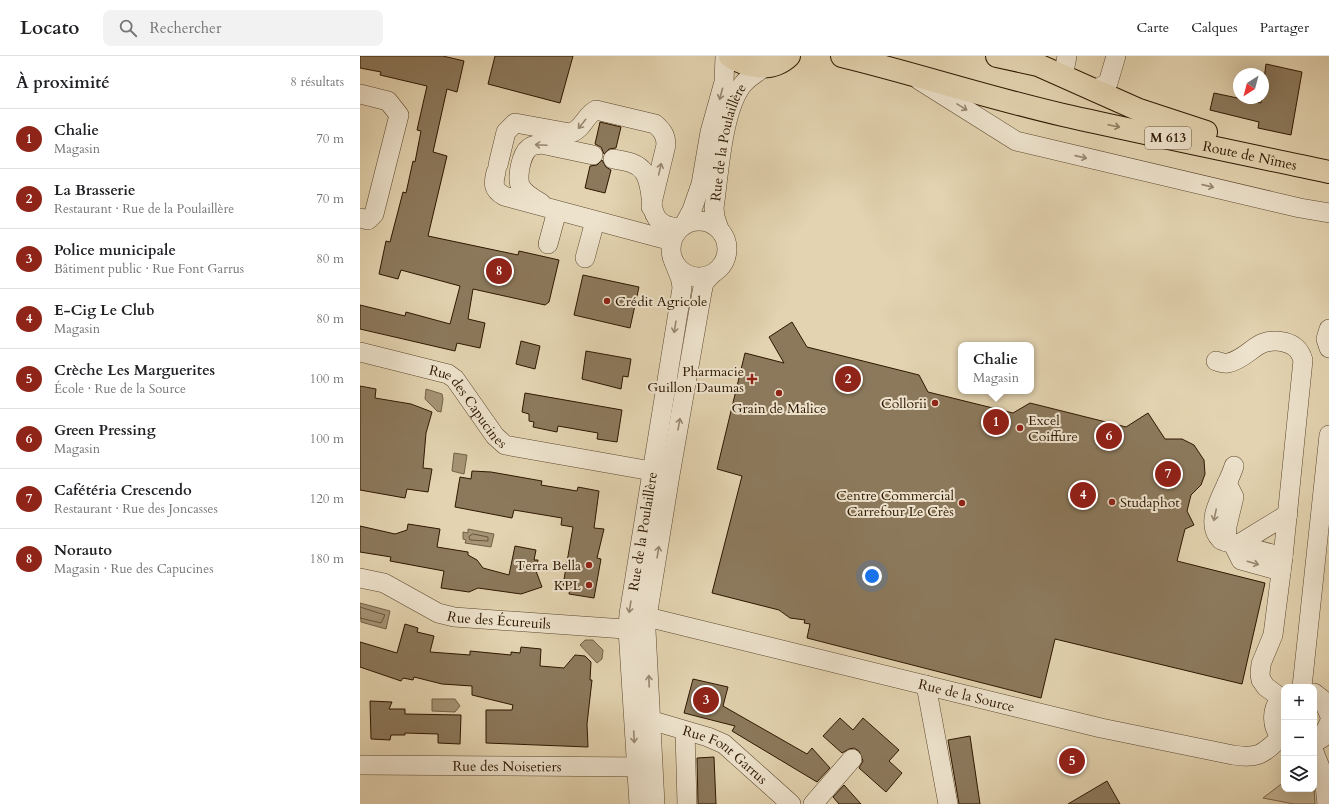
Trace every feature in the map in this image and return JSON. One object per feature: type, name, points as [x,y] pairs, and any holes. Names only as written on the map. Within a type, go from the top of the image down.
[{"type":"main road","points":[[730,56],[740,62],[752,66],[764,67],[776,64],[789,57]]},
{"type":"main road","name":"Route de Nîmes","points":[[842,56],[906,72],[1008,101],[1329,172]]},
{"type":"main road","name":"Route de Nîmes","points":[[997,56],[1038,66],[1139,110],[1199,131],[1329,160]]},
{"type":"main road","name":"Route de Nîmes","points":[[1008,101],[1068,103],[1087,97],[1093,91]]},
{"type":"street","name":"Rue de la Poulaillère","points":[[639,804],[650,720],[640,625],[629,614],[682,288],[681,280],[672,256],[678,232],[692,210],[701,184],[710,132],[724,82],[725,56]]},
{"type":"street","points":[[1063,77],[1067,56]]},
{"type":"street","points":[[1093,91],[1108,83],[1116,56]]},
{"type":"street","name":"Rue de la Poulaillère","points":[[655,804],[645,767],[640,625],[670,475],[702,292],[704,284],[721,266],[727,253],[727,244],[724,235],[719,229],[714,208],[728,122],[741,86],[749,77],[764,67]]},
{"type":"street","points":[[906,72],[1016,141],[1300,208],[1329,213]]},
{"type":"street","points":[[360,94],[388,101],[399,115],[374,214],[368,220],[360,218]]},
{"type":"street","points":[[652,207],[666,145],[666,137],[662,130],[655,124],[596,110],[589,115],[575,132],[570,133],[515,123],[506,132],[493,184],[498,193],[554,210],[595,220],[678,232],[693,221],[702,221],[711,223],[719,229]]},
{"type":"street","points":[[554,210],[528,194],[521,187],[519,180],[527,149],[534,145],[541,144],[593,155]]},
{"type":"street","points":[[613,159],[633,163],[644,172],[650,188],[652,207],[657,219],[678,232]]},
{"type":"street","points":[[1300,208],[1318,215],[1329,224]]},
{"type":"street","points":[[548,244],[554,210]]},
{"type":"street","points":[[585,258],[595,220]]},
{"type":"street","points":[[674,262],[679,269],[694,277],[711,275]]},
{"type":"street","points":[[1329,330],[1326,339],[1329,348]]},
{"type":"street","points":[[1216,361],[1227,363],[1235,360],[1268,341],[1292,344],[1300,350],[1303,365],[1273,635],[1262,664],[1260,674],[1266,687],[1281,696]]},
{"type":"street","name":"Rue des Capucines","points":[[360,352],[448,374],[455,379],[495,436],[505,445],[670,475]]},
{"type":"street","points":[[1302,684],[1329,435]]},
{"type":"street","points":[[1231,474],[1218,501],[1213,525],[1215,534],[1221,540],[1236,545],[1287,519]]},
{"type":"street","points":[[1236,545],[1241,560],[1282,564]]},
{"type":"street","name":"Rue des Écureuils","points":[[360,578],[384,583],[438,613],[454,617],[640,625]]},
{"type":"street","name":"Rue de la Source","points":[[640,625],[926,685],[1101,728],[1248,758],[1258,756],[1281,740]]},
{"type":"street","points":[[926,685],[948,804]]},
{"type":"street","points":[[1317,695],[1323,700],[1329,714]]},
{"type":"street","points":[[1281,698],[1276,705],[1273,722],[1281,737]]},
{"type":"street","name":"Rue Font Garrus","points":[[650,720],[716,740],[732,749],[791,804]]},
{"type":"street","points":[[685,731],[687,804]]},
{"type":"street","points":[[1316,756],[1324,777],[1327,804]]},
{"type":"street","points":[[813,804],[852,759]]},
{"type":"street","name":"Rue des Noisetiers","points":[[360,765],[645,767]]},
{"type":"shaded area","points":[[1281,784],[1281,792],[1314,792],[1315,804],[1294,804],[1263,798]]},
{"type":"water","points":[[426,389],[442,394],[443,399],[441,412],[437,411],[425,399]]},
{"type":"water","points":[[454,453],[467,455],[464,474],[452,471]]},
{"type":"water","points":[[468,529],[494,534],[491,547],[465,543],[466,540],[463,539],[463,532],[468,533]]},
{"type":"water","points":[[360,603],[390,611],[386,629],[361,622]]},
{"type":"water","points":[[585,640],[593,640],[603,650],[602,659],[597,663],[580,645]]},
{"type":"water","points":[[432,699],[455,699],[460,706],[455,712],[432,711]]},
{"type":"building","points":[[360,56],[443,56],[464,61],[457,92],[447,89],[433,152],[447,156],[428,236],[518,255],[519,251],[559,260],[549,302],[545,305],[473,289],[468,319],[485,323],[480,348],[457,343],[455,351],[360,329],[360,305],[405,316],[406,312],[450,324],[460,286],[401,270],[398,279],[379,274],[386,241],[390,242],[403,192],[406,193],[413,161],[415,162],[421,131],[417,130],[427,86],[380,75],[381,72],[360,68]]},
{"type":"building","points":[[495,56],[573,56],[560,103],[488,84]]},
{"type":"building","points":[[1266,64],[1302,72],[1291,135],[1258,128],[1259,122],[1210,110],[1214,93],[1233,97],[1233,104],[1269,104],[1269,68],[1265,68]]},
{"type":"building","points":[[600,122],[621,127],[616,148],[609,149],[604,154],[601,147],[595,144]]},
{"type":"building","points":[[602,160],[606,167],[611,170],[605,193],[585,188],[590,166],[597,165]]},
{"type":"building","name":"Crédit Agricole","points":[[583,275],[639,287],[630,328],[574,315]]},
{"type":"building","name":"Centre Commercial Carrefour Le Crès","points":[[792,322],[807,347],[919,375],[928,392],[1013,413],[1030,403],[1126,427],[1148,413],[1165,439],[1182,439],[1194,445],[1204,460],[1205,474],[1201,485],[1191,495],[1187,511],[1194,525],[1185,529],[1177,561],[1265,583],[1242,684],[1055,639],[1041,698],[807,638],[810,624],[804,623],[805,620],[790,618],[779,610],[712,593],[742,476],[717,469],[745,353],[784,363],[769,337]]},
{"type":"building","points":[[521,341],[540,346],[535,369],[516,364]]},
{"type":"building","points":[[586,351],[631,359],[628,377],[623,376],[621,389],[582,379]]},
{"type":"building","points":[[360,386],[376,389],[375,398],[411,404],[432,412],[426,433],[423,468],[432,469],[428,492],[407,489],[405,498],[360,490]]},
{"type":"building","points":[[525,393],[622,410],[617,442],[597,439],[598,433],[558,426],[557,432],[533,427],[534,422],[529,421],[529,414],[522,412]]},
{"type":"building","points":[[472,471],[491,472],[542,481],[541,485],[577,491],[578,487],[599,491],[594,528],[604,529],[597,558],[601,559],[594,598],[569,594],[570,586],[563,585],[573,527],[561,525],[562,518],[514,510],[512,518],[455,507],[460,477],[471,479]]},
{"type":"building","points":[[408,524],[440,529],[437,547],[468,552],[468,555],[477,560],[483,568],[509,575],[515,546],[536,550],[534,560],[538,560],[536,571],[542,587],[521,594],[478,588],[469,592],[441,588],[444,571],[390,561],[391,557],[360,552],[360,526],[395,534],[407,530]]},
{"type":"building","points":[[405,624],[418,628],[417,632],[434,636],[430,652],[470,655],[470,651],[511,655],[511,652],[520,653],[521,647],[541,649],[540,666],[564,668],[575,655],[585,656],[591,662],[590,680],[592,680],[587,724],[588,747],[486,743],[486,710],[512,710],[513,705],[472,695],[472,686],[442,684],[414,677],[413,680],[403,678],[401,681],[360,667],[360,642],[397,653]]},
{"type":"building","points":[[693,679],[728,687],[723,706],[807,754],[812,748],[830,768],[817,782],[732,731],[735,726],[684,713]]},
{"type":"building","points":[[370,701],[392,702],[389,709],[405,709],[405,714],[461,715],[460,744],[438,743],[438,734],[405,733],[405,735],[391,735],[390,740],[371,739]]},
{"type":"building","points":[[840,718],[853,730],[863,718],[899,750],[889,761],[902,773],[886,792],[859,768],[863,761],[859,751],[854,748],[842,753],[823,736]]},
{"type":"building","points":[[970,736],[980,804],[959,804],[948,740]]},
{"type":"building","points":[[714,757],[716,804],[698,804],[697,758]]},
{"type":"building","points":[[1107,781],[1120,804],[1068,804]]},
{"type":"building","points":[[844,785],[861,804],[839,804],[833,797]]},
{"type":"place","name":"Norauto","points":[[499,271]]},
{"type":"place","name":"Crédit Agricole","points":[[607,301]]},
{"type":"place","name":"Pharmacie Guillon Daumas","points":[[752,379]]},
{"type":"place","name":"La Brasserie","points":[[848,379]]},
{"type":"place","name":"Grain de Malice","points":[[779,393]]},
{"type":"place","name":"Collorii","points":[[935,403]]},
{"type":"place","name":"Chalie","points":[[996,422]]},
{"type":"place","name":"Excel Coiffure","points":[[1020,428]]},
{"type":"place","name":"Green Pressing","points":[[1109,436]]},
{"type":"place","name":"Cafétéria Crescendo","points":[[1168,474]]},
{"type":"place","name":"E-Cig Le Club","points":[[1083,495]]},
{"type":"place","name":"Studaphot","points":[[1112,502]]},
{"type":"place","name":"Centre Commercial Carrefour Le Crès","points":[[962,503]]},
{"type":"place","name":"Terra Bella","points":[[589,565]]},
{"type":"place","name":"KPL","points":[[589,585]]},
{"type":"place","name":"Police municipale","points":[[706,700]]},
{"type":"place","name":"Crèche Les Marguerites","points":[[1072,761]]}]
